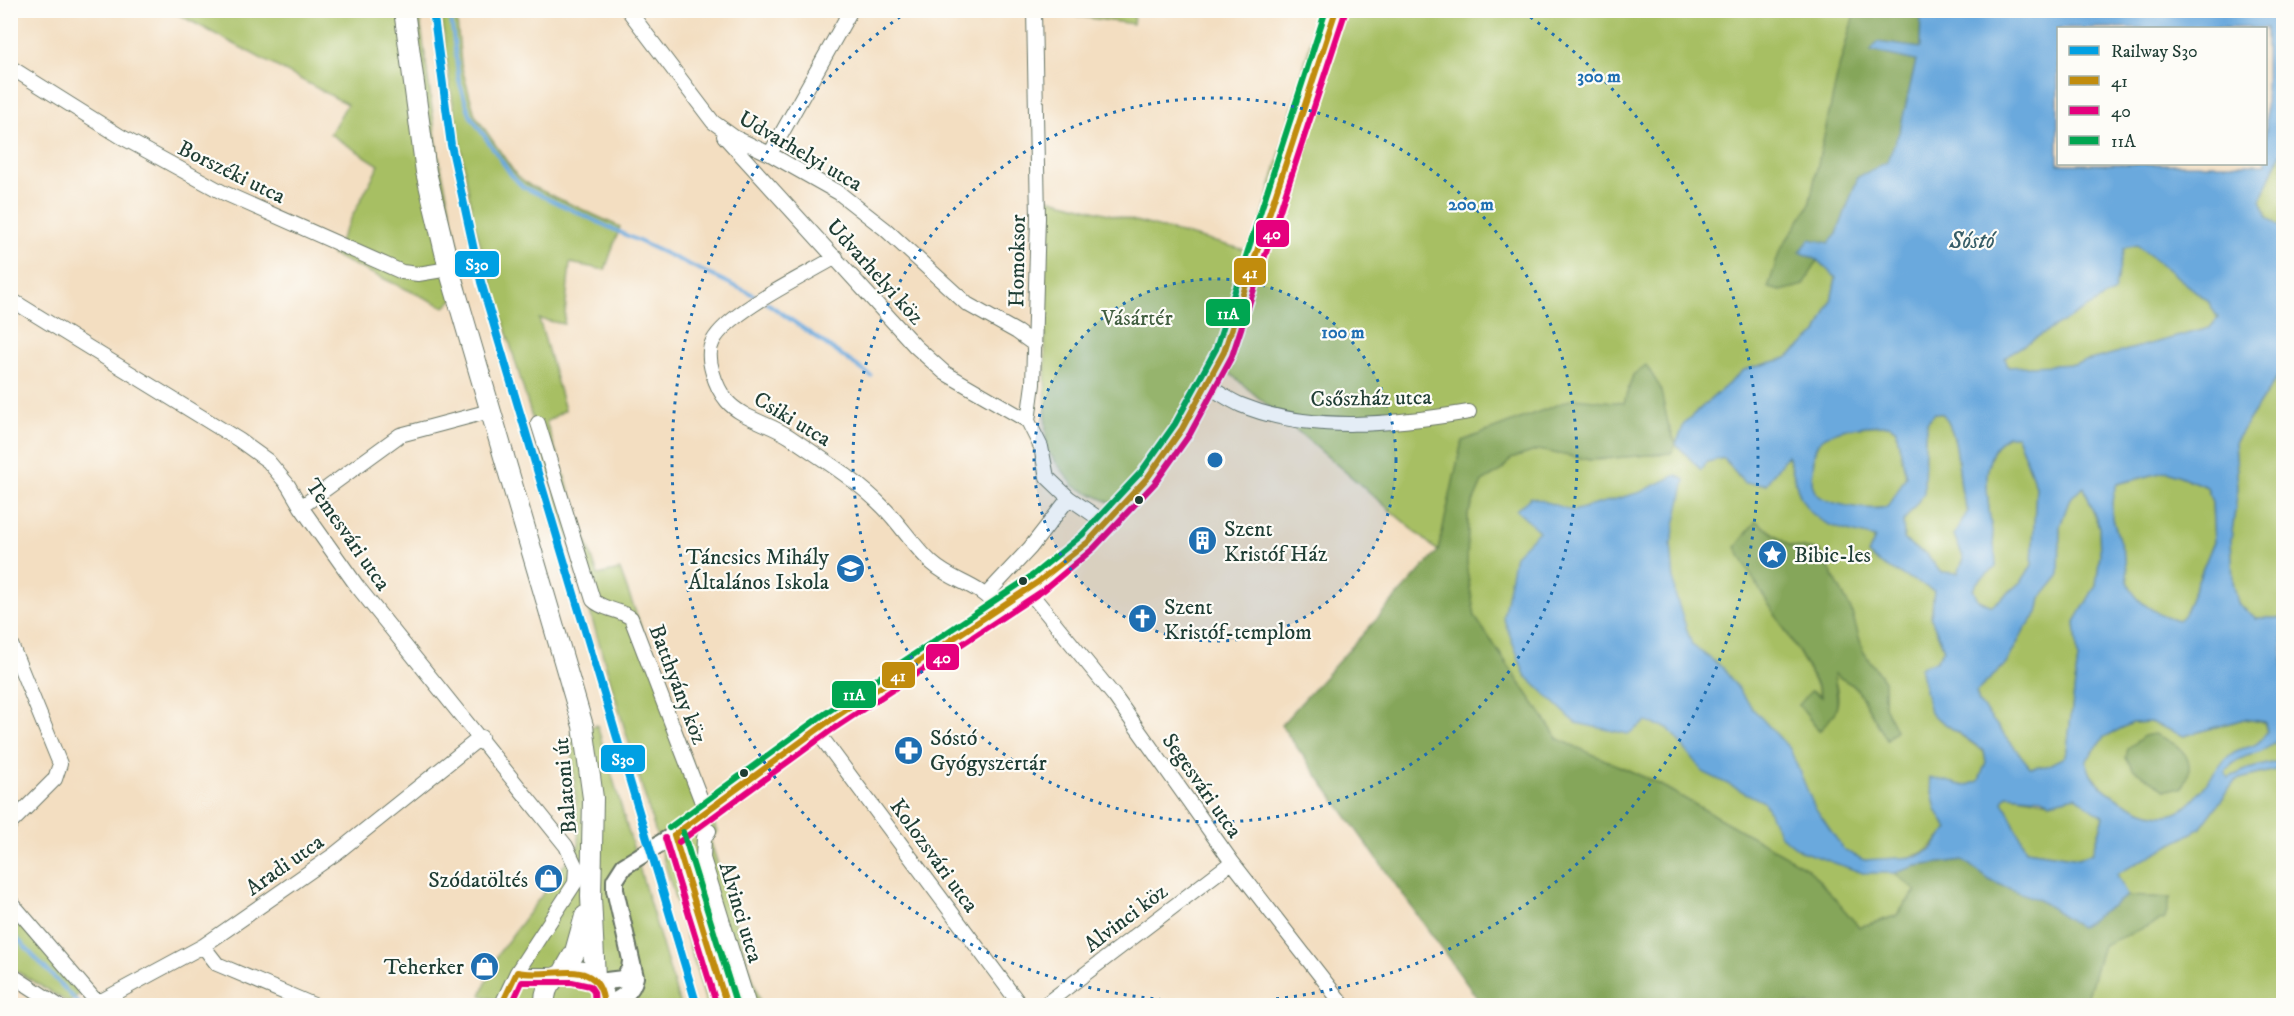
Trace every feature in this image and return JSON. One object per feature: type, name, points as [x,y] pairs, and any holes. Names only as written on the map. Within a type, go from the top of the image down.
[{"type":"main road","name":"Balatoni út","points":[[404,10],[426,172],[449,270],[583,726],[593,798],[591,897],[596,980],[604,993],[605,1005]]},
{"type":"main road","name":"Balatoni út","points":[[545,1004],[548,987],[561,974],[575,952],[591,897]]},
{"type":"main road","points":[[561,974],[579,971],[596,980]]},
{"type":"street","name":"Udvarhelyi utca","points":[[628,10],[713,122],[734,137],[770,154],[839,193],[885,229],[967,304],[1017,332],[1035,345]]},
{"type":"street","points":[[770,154],[851,10]]},
{"type":"street","name":"Homoksor","points":[[1028,421],[1035,345],[1038,218],[1034,10]]},
{"type":"street","points":[[605,1005],[626,994],[633,985],[635,976],[615,880],[624,866],[674,835],[816,730],[1062,564],[1107,524],[1160,463],[1208,387],[1237,316],[1336,10]]},
{"type":"street","name":"Borszéki utca","points":[[10,67],[120,136],[222,192],[402,272],[418,274],[449,270]]},
{"type":"street","name":"Udvarhelyi köz","points":[[713,122],[836,257],[897,329],[945,373],[1028,421]]},
{"type":"street","name":"Csiki utca","points":[[836,257],[754,305],[720,330],[711,343],[710,357],[715,377],[726,400],[735,408],[769,425],[842,473],[883,507],[932,562],[947,574],[987,594],[998,609]]},
{"type":"street","name":"Temesvári utca","points":[[10,299],[255,450],[288,485],[357,586],[481,737],[571,853],[576,874],[569,896],[521,974]]},
{"type":"street","name":"Csőszház utca","points":[[1208,387],[1240,404],[1305,420],[1391,421],[1469,412]]},
{"type":"street","points":[[301,507],[400,435],[490,411]]},
{"type":"street","points":[[1028,421],[1041,447],[1047,477],[1070,498],[1107,524]]},
{"type":"street","name":"Batthyány köz","points":[[538,423],[593,600],[598,605],[624,612],[631,618],[705,810]]},
{"type":"street","points":[[987,594],[1030,548],[1070,498]]},
{"type":"street","name":"Segesvári utca","points":[[1027,589],[1115,697],[1232,862],[1344,1005]]},
{"type":"street","points":[[10,642],[60,764],[55,779],[10,824]]},
{"type":"street","name":"Kolozsvári utca","points":[[816,730],[1021,1005]]},
{"type":"street","name":"Aradi utca","points":[[10,901],[93,1003],[103,1000],[203,946],[335,854],[481,737]]},
{"type":"street","name":"Alvinci utca","points":[[709,831],[704,838],[703,858],[749,1005]]},
{"type":"street","points":[[674,835],[727,1005]]},
{"type":"street","name":"Alvinci köz","points":[[1043,1005],[1232,862]]},
{"type":"street","points":[[203,946],[217,964],[316,1005]]},
{"type":"street","points":[[596,980],[623,979],[630,969],[631,961]]},
{"type":"street","points":[[10,974],[59,1005]]},
{"type":"street","points":[[521,974],[561,974]]},
{"type":"street","points":[[521,974],[545,1004]]},
{"type":"street","points":[[501,1005],[521,974]]},
{"type":"green space","points":[[1077,10],[1135,11],[1133,24],[1076,16]]},
{"type":"green space","points":[[172,11],[419,11],[438,154],[467,286],[445,307],[332,255],[379,165],[330,134],[347,104]]},
{"type":"green space","points":[[441,11],[456,11],[461,65],[475,115],[516,175],[529,185],[620,227],[605,270],[570,263],[564,324],[539,319],[565,410],[546,422],[598,575],[620,570],[717,832],[710,839],[761,1005],[707,1005],[474,223],[450,86]]},
{"type":"green space","name":"Vásártér","points":[[1319,11],[1855,11],[1839,68],[1809,206],[1780,250],[1769,288],[1781,291],[1804,285],[1817,260],[1836,277],[1831,301],[1817,333],[1787,358],[1744,370],[1685,422],[1701,469],[1706,462],[1723,458],[1744,483],[1766,484],[1786,455],[1802,500],[1808,509],[1824,522],[1875,538],[1868,554],[1891,569],[1934,591],[1931,618],[1944,649],[1936,661],[1930,713],[1984,752],[1986,762],[1979,781],[1965,786],[1929,778],[1936,810],[1948,829],[1936,843],[1925,851],[1913,857],[1895,860],[1895,873],[1916,890],[1896,916],[1859,927],[1809,869],[1655,782],[1558,739],[1475,617],[1467,571],[1468,514],[1482,482],[1501,471],[1511,459],[1538,450],[1590,460],[1671,453],[1676,444],[1646,366],[1633,375],[1624,403],[1575,399],[1462,441],[1438,551],[1219,364],[1124,509],[1074,486],[1046,449],[1044,197],[1253,252]],"holes":[[[1756,521],[1790,546],[1820,551],[1851,610],[1863,651],[1884,681],[1884,706],[1896,730],[1887,740],[1856,687],[1833,673],[1838,698],[1837,705],[1832,717],[1819,731],[1799,705],[1822,699],[1803,660],[1757,586],[1737,547]]]},
{"type":"green space","points":[[1855,11],[1921,11],[1920,48],[1877,42],[1872,51],[1916,61],[1900,130],[1887,163],[1858,177],[1837,234],[1829,244],[1800,252],[1817,260],[1804,285],[1781,291],[1768,288],[1780,250],[1809,206],[1839,68]]},
{"type":"green space","points":[[2283,147],[2283,230],[2268,217],[2261,200]]},
{"type":"green space","points":[[2137,245],[2208,301],[2218,318],[2210,328],[2075,364],[2008,368],[2005,358],[2012,352],[2113,292],[2124,248]]},
{"type":"green space","points":[[1646,365],[1660,387],[1670,432],[1676,444],[1671,453],[1590,460],[1538,450],[1511,459],[1501,471],[1482,482],[1468,514],[1467,571],[1475,617],[1558,739],[1655,782],[1809,869],[1859,927],[1896,916],[1916,891],[1895,873],[1916,866],[1963,860],[1991,881],[2039,900],[2080,926],[2127,896],[2170,898],[2165,919],[2103,945],[2085,1005],[1482,1005],[1281,725],[1438,551],[1462,441],[1575,398],[1624,403],[1633,375]]},
{"type":"green space","points":[[2283,368],[2283,618],[2256,618],[2238,604],[2233,582],[2231,539],[2238,489],[2235,441]]},
{"type":"green space","points":[[1935,413],[1943,414],[1954,437],[1961,487],[1968,512],[1954,535],[1964,558],[1958,573],[1940,572],[1927,554],[1912,547],[1904,539],[1903,522],[1924,493],[1925,434],[1927,422]]},
{"type":"green space","points":[[1890,425],[1896,430],[1906,476],[1889,506],[1882,508],[1853,507],[1832,502],[1818,495],[1812,479],[1815,451],[1819,442],[1843,430]]},
{"type":"green space","points":[[2008,436],[2017,436],[2036,486],[2032,565],[2022,581],[1992,606],[1978,599],[1973,589],[1978,581],[1996,567],[1987,496],[1987,477],[1990,460],[1996,446]]},
{"type":"green space","points":[[2168,471],[2207,487],[2212,503],[2214,541],[2184,615],[2178,620],[2149,608],[2132,590],[2112,511],[2116,484]]},
{"type":"green space","points":[[2084,487],[2099,527],[2100,555],[2096,585],[2075,622],[2078,658],[2067,750],[2065,757],[2047,766],[2030,767],[1979,703],[1976,692],[2006,664],[2025,629],[2038,613],[2041,598],[2059,576],[2060,526],[2070,498]]},
{"type":"green space","points":[[1756,521],[1790,546],[1820,551],[1851,610],[1863,651],[1884,681],[1884,706],[1896,730],[1887,740],[1856,687],[1834,674],[1836,710],[1819,731],[1799,705],[1811,691],[1822,697],[1803,659],[1736,547]]},
{"type":"green space","points":[[2244,719],[2264,722],[2267,732],[2262,739],[2253,746],[2240,749],[2230,755],[2186,807],[2168,815],[2145,811],[2120,800],[2093,777],[2086,761],[2104,737],[2132,723],[2150,722],[2184,736]]},
{"type":"green space","points":[[597,725],[680,1005],[509,1005],[481,995],[498,954],[579,845],[571,734]]},
{"type":"green space","points":[[2283,729],[2283,760],[2248,769],[2228,778],[2225,772],[2232,764],[2269,745]]},
{"type":"green space","points":[[2154,734],[2180,748],[2185,755],[2189,770],[2181,789],[2165,789],[2133,769],[2126,758],[2128,748],[2144,736]]},
{"type":"green space","points":[[2283,768],[2283,1005],[2085,1006],[2103,945],[2170,898],[2127,896],[2116,874],[2200,829],[2236,780]]},
{"type":"green space","points":[[2007,794],[2050,802],[2075,796],[2104,816],[2093,852],[2079,858],[2026,850],[2003,801]]},
{"type":"green space","points":[[10,913],[80,993],[69,1003],[11,968]]},
{"type":"water","name":"Sóstó","points":[[1921,11],[2283,11],[2283,147],[2261,200],[2268,217],[2283,230],[2283,368],[2235,441],[2238,489],[2231,539],[2233,582],[2238,604],[2256,618],[2283,618],[2283,729],[2273,744],[2236,761],[2225,772],[2228,778],[2248,769],[2283,760],[2283,768],[2236,780],[2200,829],[2117,874],[2127,896],[2080,927],[2039,900],[1991,881],[1963,860],[1916,866],[1895,873],[1863,873],[1801,851],[1780,835],[1764,802],[1703,772],[1668,728],[1646,722],[1628,734],[1576,723],[1525,675],[1503,617],[1515,555],[1539,531],[1516,510],[1531,497],[1573,511],[1641,492],[1676,475],[1685,480],[1671,544],[1675,594],[1692,645],[1723,668],[1753,709],[1790,749],[1814,806],[1844,850],[1864,860],[1917,857],[1932,849],[1948,829],[1936,810],[1929,777],[1965,786],[1979,781],[1986,762],[1984,751],[1930,713],[1920,667],[1936,661],[1944,649],[1931,618],[1934,591],[1891,570],[1868,554],[1875,538],[1833,527],[1816,517],[1802,500],[1787,455],[1766,484],[1744,483],[1724,458],[1707,462],[1701,470],[1676,444],[1685,422],[1744,370],[1787,358],[1817,333],[1831,301],[1836,278],[1817,260],[1800,252],[1810,239],[1829,243],[1837,234],[1858,177],[1887,162],[1900,130],[1916,61],[1871,51],[1877,42],[1920,48]],"holes":[[[2137,245],[2208,301],[2218,318],[2210,328],[2075,364],[2008,367],[2005,358],[2012,352],[2114,292],[2124,248]],[[1935,413],[1943,414],[1954,437],[1961,487],[1968,511],[1954,535],[1964,559],[1958,573],[1940,572],[1927,554],[1912,547],[1904,539],[1903,522],[1924,493],[1927,422]],[[1890,425],[1896,430],[1906,476],[1889,506],[1882,508],[1853,507],[1832,502],[1818,495],[1812,479],[1815,451],[1819,442],[1843,430]],[[2008,436],[2017,436],[2036,486],[2032,565],[2022,581],[1992,606],[1978,600],[1973,589],[1978,581],[1996,567],[1987,496],[1990,460],[1996,446]],[[2168,471],[2207,487],[2212,503],[2214,541],[2184,615],[2178,620],[2149,608],[2132,590],[2113,520],[2112,502],[2117,484]],[[2084,487],[2099,527],[2100,555],[2096,585],[2075,622],[2078,658],[2067,750],[2064,757],[2047,766],[2030,767],[1979,703],[1976,692],[2006,664],[2025,629],[2038,613],[2041,598],[2059,576],[2060,526],[2070,498]],[[2244,719],[2265,722],[2267,732],[2253,746],[2240,749],[2230,755],[2186,807],[2168,815],[2145,811],[2109,793],[2093,778],[2086,761],[2104,737],[2132,723],[2150,722],[2184,736]],[[2007,795],[2042,798],[2050,802],[2075,796],[2104,817],[2093,852],[2079,858],[2026,850],[2003,801]]]},
{"type":"waterway","points":[[450,10],[459,81],[470,115],[512,176],[523,187],[754,295]]},
{"type":"waterway","points":[[767,303],[871,376]]},
{"type":"waterway","points":[[705,887],[736,991]]},
{"type":"waterway","points":[[10,931],[80,1005]]},
{"type":"rail line","name":"S30","points":[[433,10],[451,145],[481,282],[697,1006]]},
{"type":"transit line","name":"11A","points":[[669,828],[820,717],[1033,575],[1082,535],[1141,472],[1175,424],[1216,349],[1326,10]]},
{"type":"transit line","name":"41","points":[[674,835],[825,724],[1038,582],[1088,542],[1148,477],[1182,429],[1224,352],[1336,10]]},
{"type":"transit line","name":"40","points":[[679,842],[830,731],[1044,590],[1094,548],[1155,483],[1190,434],[1232,356],[1345,13]]},
{"type":"transit line","name":"11A","points":[[683,832],[736,1003]]},
{"type":"transit line","name":"41","points":[[674,835],[727,1006]]},
{"type":"transit line","name":"40","points":[[665,838],[717,1006]]},
{"type":"transit line","name":"41","points":[[501,1006],[517,972],[584,974],[594,979],[601,990],[604,1006]]},
{"type":"transit line","name":"40","points":[[511,1006],[522,982],[572,982],[590,986],[594,992],[595,1006]]},
{"type":"place","name":"Szent Kristóf Ház","points":[[1203,541]]},
{"type":"place","name":"Bibic-les","points":[[1773,554]]},
{"type":"place","name":"Táncsics Mihály Általános Iskola","points":[[850,569]]},
{"type":"place","name":"Szent Kristóf-templom","points":[[1143,619]]},
{"type":"place","name":"Sóstó Gyógyszertár","points":[[909,750]]},
{"type":"place","name":"Szódatöltés","points":[[549,879]]},
{"type":"place","name":"Teherker","points":[[485,966]]}]
